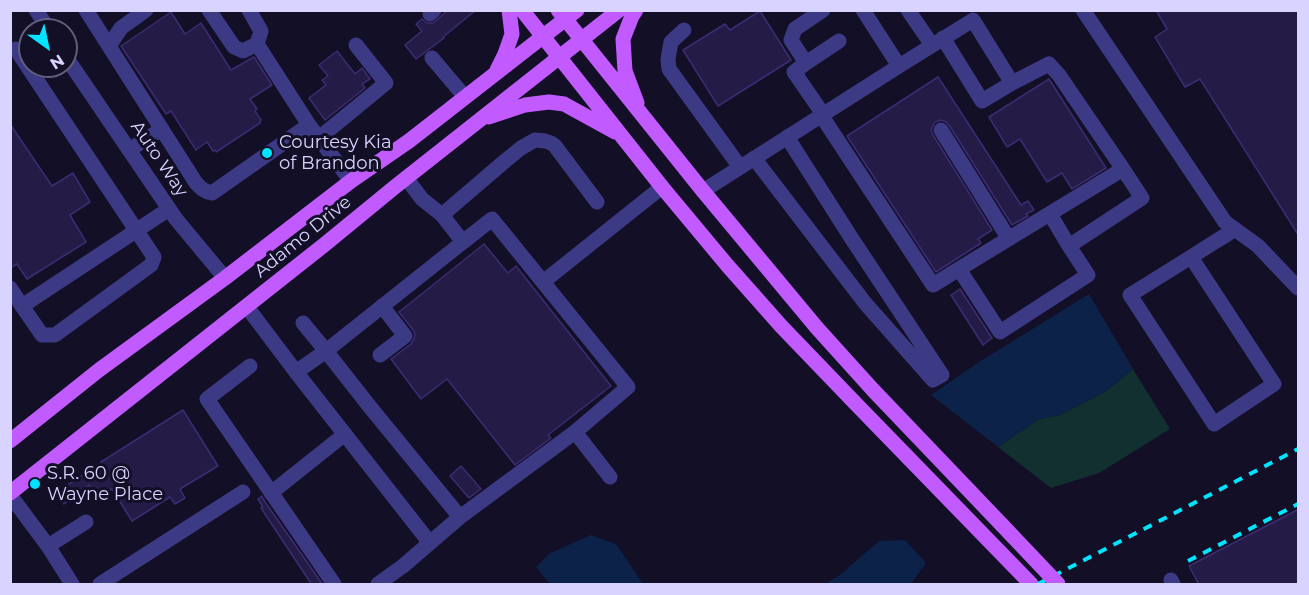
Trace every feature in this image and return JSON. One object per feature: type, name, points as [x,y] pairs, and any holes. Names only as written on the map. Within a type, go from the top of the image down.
[{"type":"main road","points":[[495,74],[506,54],[512,34],[510,10]]},
{"type":"main road","points":[[522,10],[727,265],[782,326],[1031,585]]},
{"type":"main road","name":"Adamo Drive","points":[[10,494],[619,10]]},
{"type":"main road","points":[[636,10],[623,39],[625,71],[642,117]]},
{"type":"main road","points":[[567,14],[582,40],[642,117],[817,328],[1058,585]]},
{"type":"main road","name":"Adamo Drive","points":[[10,441],[99,370],[225,278],[351,181],[409,141],[543,37],[567,14]]},
{"type":"main road","points":[[478,122],[525,105],[549,102],[564,104],[621,135]]},
{"type":"street","points":[[86,10],[202,189],[212,193],[309,125]]},
{"type":"street","points":[[109,46],[121,28],[146,10]]},
{"type":"street","points":[[209,10],[234,48],[243,51],[257,44],[261,30],[249,10]]},
{"type":"street","points":[[806,63],[791,40],[795,29],[823,10]]},
{"type":"street","points":[[863,10],[899,66]]},
{"type":"street","points":[[908,10],[937,42],[982,101],[1049,64],[1123,169],[1142,198],[1069,246]]},
{"type":"street","points":[[1083,10],[1225,222],[1258,246],[1299,288]]},
{"type":"street","points":[[703,191],[973,20],[1012,83]]},
{"type":"street","points":[[684,30],[671,42],[669,69],[740,167]]},
{"type":"street","points":[[839,41],[794,72],[933,285],[1123,169]]},
{"type":"street","points":[[257,44],[309,125],[351,181]]},
{"type":"street","points":[[319,138],[386,83],[356,45]]},
{"type":"street","points":[[10,288],[42,335],[55,335],[151,266],[154,257],[13,51]]},
{"type":"street","points":[[432,58],[465,97]]},
{"type":"street","name":"Auto Way","points":[[78,75],[176,219],[225,278]]},
{"type":"street","points":[[129,150],[162,129]]},
{"type":"street","points":[[941,130],[1009,239]]},
{"type":"street","points":[[754,158],[865,303],[933,380],[942,375],[787,137]]},
{"type":"street","points":[[442,215],[521,148],[535,140],[545,141],[555,146],[597,202]]},
{"type":"street","points":[[406,178],[422,199],[442,215],[463,242]]},
{"type":"street","points":[[543,282],[662,187]]},
{"type":"street","points":[[22,306],[169,208]]},
{"type":"street","points":[[959,269],[1000,332],[1088,275],[1050,214]]},
{"type":"street","points":[[296,372],[326,351],[492,219],[628,387],[575,432],[460,516],[378,585]]},
{"type":"street","points":[[1191,257],[1274,384],[1214,424],[1130,295],[1235,229]]},
{"type":"street","points":[[247,306],[430,543]]},
{"type":"street","points":[[380,355],[405,336],[382,306]]},
{"type":"street","points":[[303,323],[460,516]]},
{"type":"street","points":[[250,366],[207,399],[334,585]]},
{"type":"street","points":[[575,432],[610,477]]},
{"type":"street","points":[[271,492],[345,434]]},
{"type":"street","points":[[100,585],[243,492]]},
{"type":"street","points":[[10,494],[48,546],[69,581],[53,585]]},
{"type":"street","points":[[48,546],[86,522]]},
{"type":"green space","points":[[1133,369],[1170,429],[1099,473],[1051,488],[998,447],[1039,419],[1060,415],[1106,391]]},
{"type":"water","points":[[1089,294],[1133,369],[1106,391],[1060,415],[1039,419],[998,447],[931,395],[979,362]]},
{"type":"water","points":[[591,535],[616,544],[643,584],[550,584],[536,567],[550,553]]},
{"type":"water","points":[[905,540],[926,563],[911,584],[825,584],[840,575],[879,541]]},
{"type":"building","points":[[448,10],[476,10],[416,59],[405,45],[422,31],[416,24],[422,19],[427,23],[433,23]]},
{"type":"building","points":[[1156,10],[1299,10],[1299,236],[1200,79],[1185,87],[1155,37],[1167,29]]},
{"type":"building","points":[[760,11],[791,60],[718,106],[683,50],[725,24],[730,30]]},
{"type":"building","points":[[171,12],[185,34],[201,23],[231,70],[254,57],[272,85],[250,99],[257,109],[255,111],[261,120],[260,123],[216,152],[207,142],[196,150],[171,111],[166,114],[121,46]]},
{"type":"building","points":[[337,51],[355,74],[362,68],[370,79],[362,84],[365,88],[325,120],[309,98],[326,85],[322,80],[328,76],[319,65]]},
{"type":"building","points":[[938,77],[1021,205],[1028,201],[1034,210],[1012,225],[949,125],[941,120],[935,122],[931,130],[933,135],[992,230],[978,239],[981,243],[936,272],[847,136]]},
{"type":"building","points":[[1049,79],[1106,168],[1072,189],[1062,173],[1047,182],[1020,139],[1007,147],[989,117]]},
{"type":"building","points":[[10,124],[52,186],[73,173],[90,202],[70,215],[86,242],[27,279],[17,264],[10,268]]},
{"type":"building","points":[[484,244],[508,273],[516,266],[611,386],[548,435],[551,438],[515,465],[447,379],[421,399],[391,359],[411,344],[415,334],[399,312]]},
{"type":"building","points":[[960,289],[992,338],[983,345],[951,295]]},
{"type":"building","points":[[183,410],[218,466],[180,489],[185,498],[175,504],[170,497],[132,521],[112,489],[97,497],[89,485],[64,504],[57,492]]},
{"type":"building","points":[[461,466],[481,489],[469,498],[450,476]]},
{"type":"building","points":[[262,496],[323,585],[312,585],[261,508],[263,507],[258,499]]},
{"type":"building","points":[[1299,509],[1299,585],[1199,585],[1189,566]]},
{"type":"railway","points":[[1038,584],[1298,449]]},
{"type":"railway","points":[[1188,561],[1298,504]]},
{"type":"place","name":"Courtesy Kia of Brandon","points":[[267,153]]},
{"type":"place","name":"S.R. 60 @ Wayne Place","points":[[35,484]]}]
